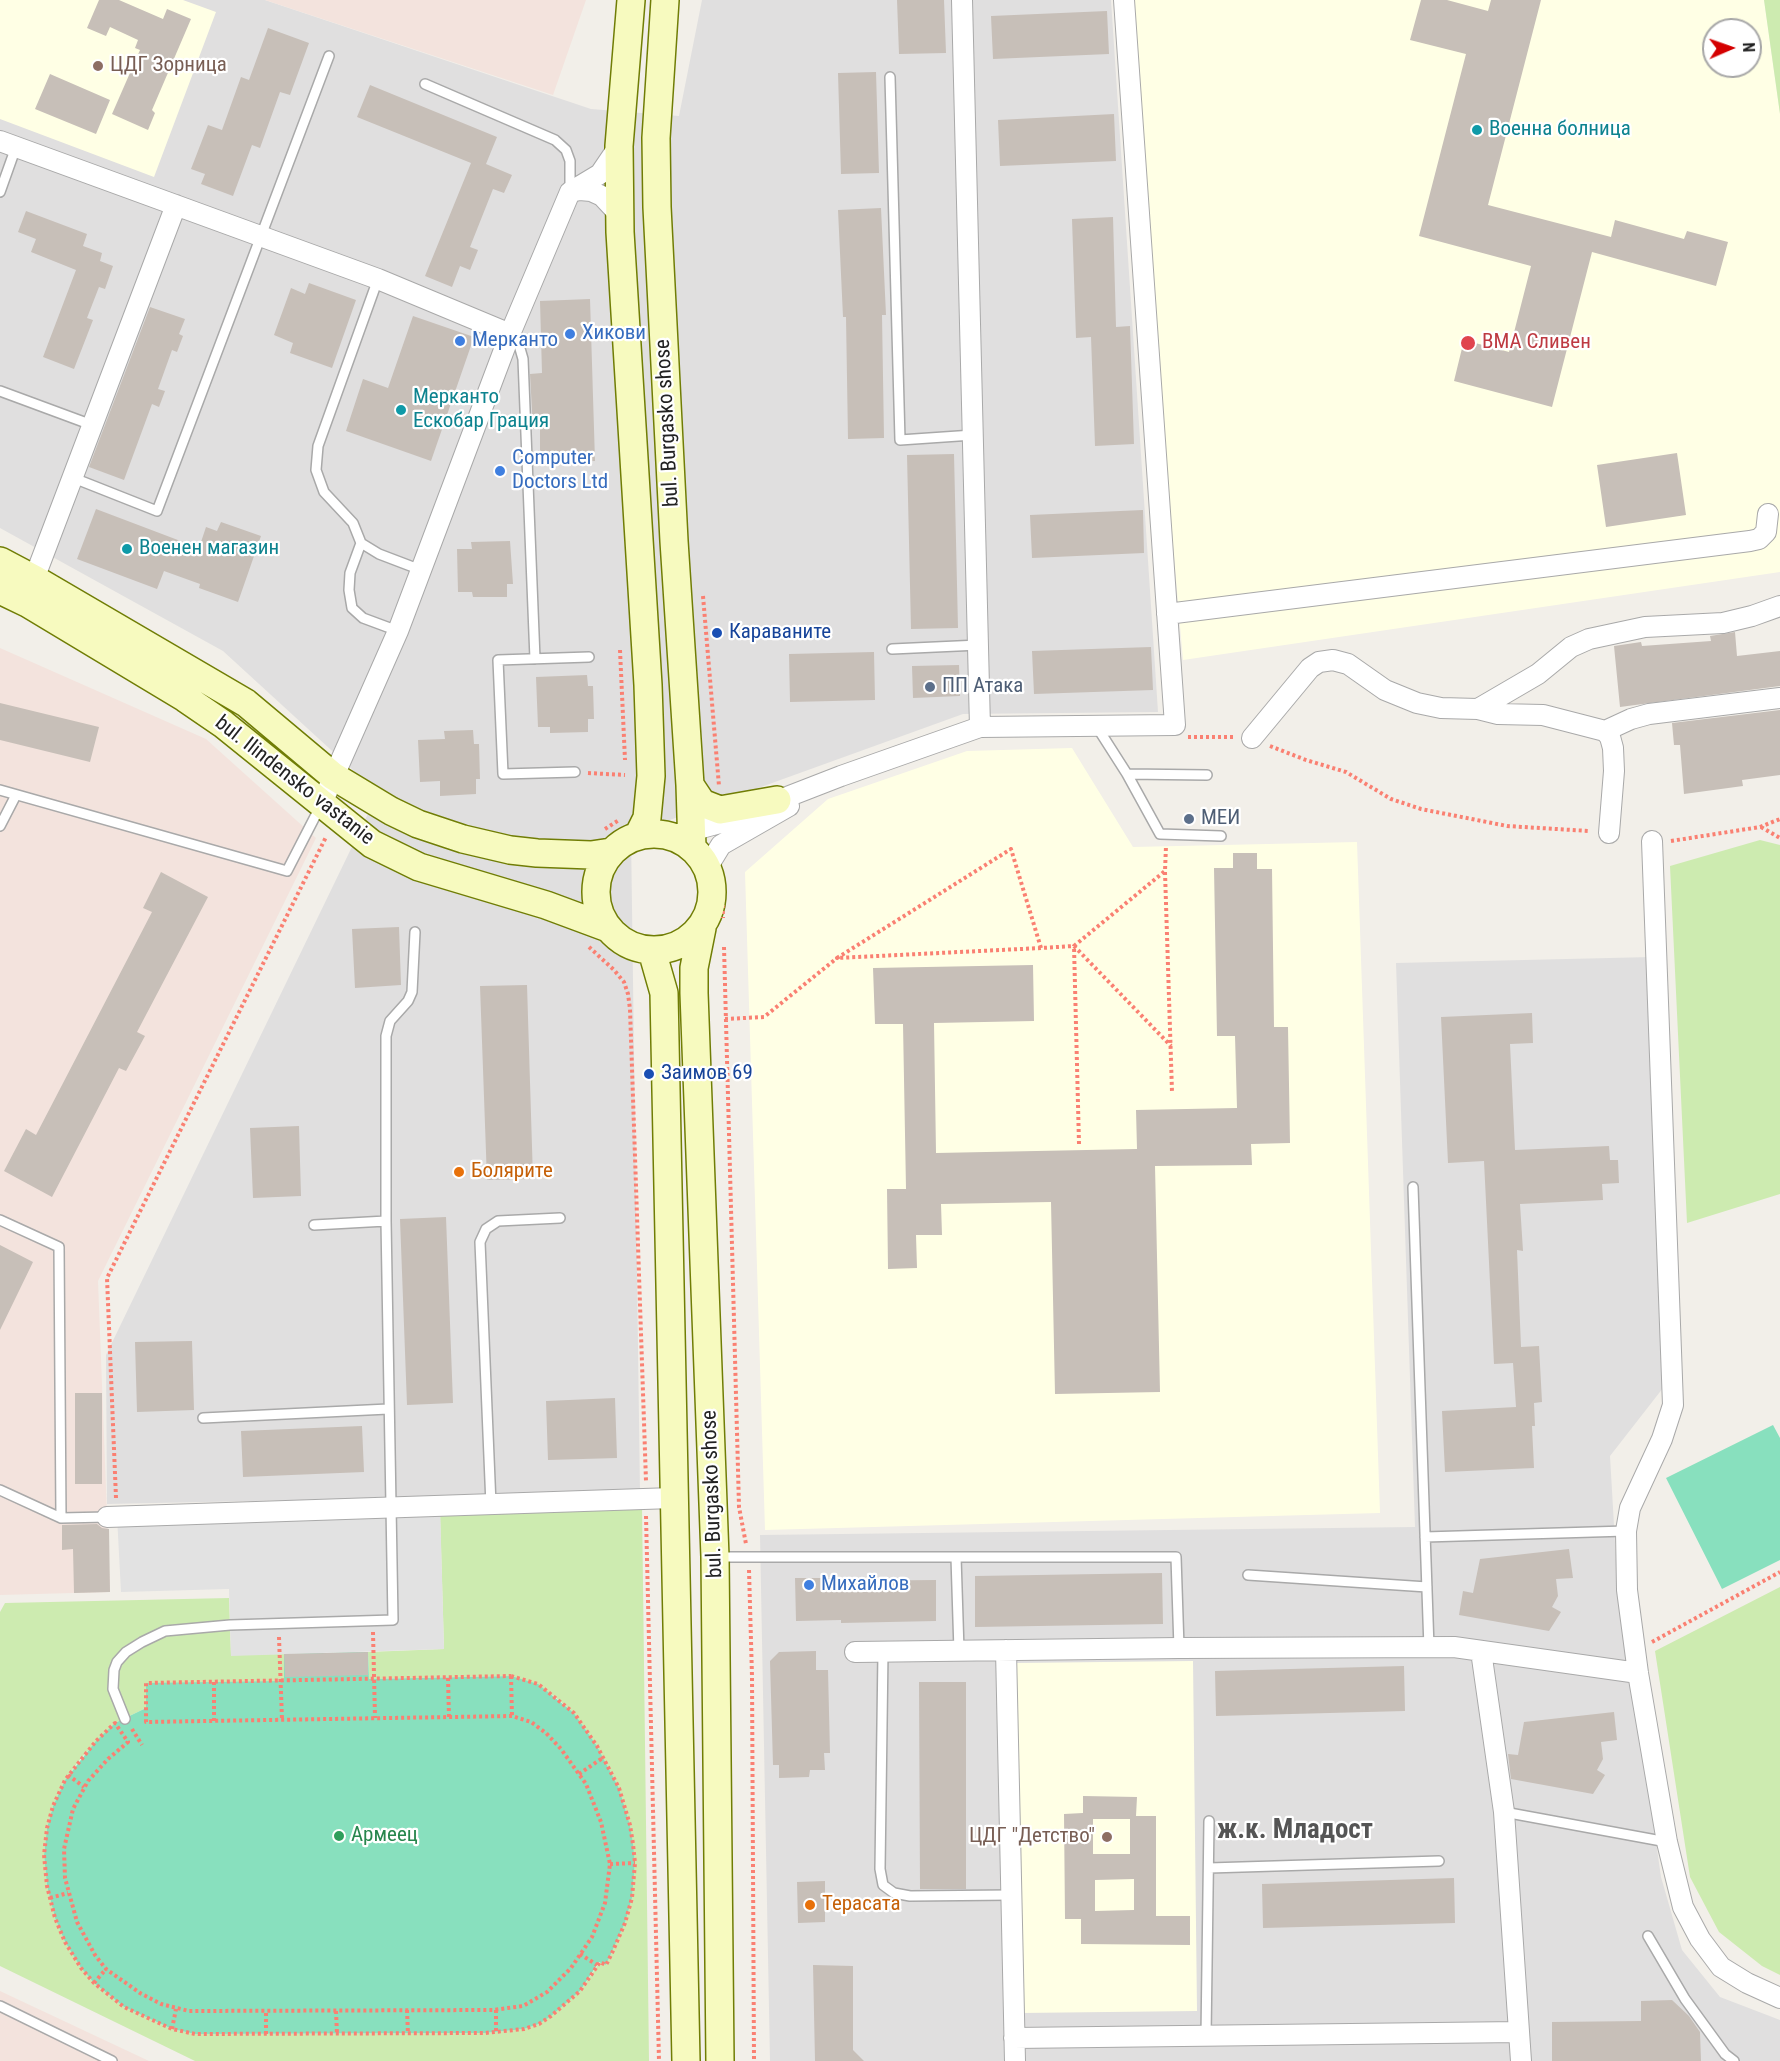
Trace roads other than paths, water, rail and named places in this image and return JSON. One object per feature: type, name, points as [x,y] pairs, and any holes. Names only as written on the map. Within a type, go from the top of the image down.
[{"type":"main road","name":"bul. Burgasko shose","points":[[631,0],[619,146],[620,232],[636,466],[651,776],[647,818],[632,826]]},
{"type":"main road","name":"bul. Burgasko shose","points":[[665,0],[656,138],[657,207],[674,542],[690,785],[690,845]]},
{"type":"main road","name":"bul. Ilindensko vastanie","points":[[0,561],[246,703],[333,777],[391,812],[463,839],[510,850],[591,855],[606,842]]},
{"type":"main road","name":"bul. Ilindensko vastanie","points":[[0,590],[27,603],[185,698],[223,724],[317,812],[372,844],[419,867],[546,905],[608,928]]},
{"type":"main road","points":[[690,785],[702,803],[720,810],[777,800]]},
{"type":"main road","points":[[632,826],[690,845],[711,883],[712,899],[702,928],[687,940],[670,948],[652,951],[629,945],[619,940],[599,913],[595,891],[606,842],[624,841],[632,826]]},
{"type":"main road","name":"bul. Burgasko shose","points":[[702,928],[694,968],[694,993],[715,1557],[720,2061]]},
{"type":"main road","name":"bul. Burgasko shose","points":[[652,951],[663,993],[660,1499],[686,2061]]},
{"type":"street","points":[[962,0],[980,727]]},
{"type":"street","points":[[690,845],[720,823],[841,776],[980,727],[1174,725],[1124,0]]},
{"type":"street","points":[[8,144],[378,279],[510,334]]},
{"type":"street","points":[[317,812],[398,631],[510,334],[570,192],[600,174],[619,146]]},
{"type":"street","points":[[570,192],[591,191],[602,196],[616,211],[620,232]]},
{"type":"street","points":[[34,579],[176,205]]},
{"type":"street","points":[[1167,614],[1344,594],[1750,541],[1759,539],[1766,532],[1768,514]]},
{"type":"street","points":[[1478,709],[1538,674],[1571,647],[1589,639],[1645,627],[1723,623],[1780,606]]},
{"type":"street","points":[[1252,738],[1310,668],[1318,662],[1333,660],[1348,664],[1384,690],[1418,703],[1441,708],[1478,709],[1498,714],[1543,716],[1605,731],[1610,737],[1613,748],[1614,771],[1609,833]]},
{"type":"street","points":[[1605,731],[1631,719],[1649,714],[1780,698]]},
{"type":"street","points":[[690,845],[721,845],[841,776]]},
{"type":"street","points":[[1652,841],[1673,1405],[1662,1438],[1630,1508],[1626,1531],[1627,1590],[1638,1673],[1667,1842],[1683,1907],[1700,1939],[1721,1967],[1747,1983],[1780,1998]]},
{"type":"street","points":[[112,1516],[660,1499]]},
{"type":"street","points":[[855,1652],[1454,1647],[1638,1673]]},
{"type":"street","points":[[1006,1650],[1015,2061]]},
{"type":"street","points":[[1481,1651],[1504,1812],[1521,2061]]},
{"type":"street","points":[[1014,2038],[1520,2032]]},
{"type":"lane","points":[[71,477],[156,511],[329,56]]},
{"type":"lane","points":[[890,77],[900,440],[974,435]]},
{"type":"lane","points":[[425,84],[555,140],[566,150],[570,161],[570,192]]},
{"type":"lane","points":[[0,192],[8,144]]},
{"type":"lane","points":[[378,279],[318,446],[316,470],[324,492],[353,523],[361,543],[379,554],[421,570]]},
{"type":"lane","points":[[510,334],[519,345],[523,359],[535,658]]},
{"type":"lane","points":[[0,391],[92,425]]},
{"type":"lane","points":[[361,543],[350,573],[349,590],[352,608],[363,618],[398,631]]},
{"type":"lane","points":[[892,649],[979,645]]},
{"type":"lane","points":[[575,772],[503,774],[498,660],[589,657]]},
{"type":"lane","points":[[1097,727],[1127,774],[1160,834],[1221,836]]},
{"type":"lane","points":[[1127,774],[1207,775]]},
{"type":"lane","points":[[0,790],[287,871],[317,812]]},
{"type":"lane","points":[[0,826],[16,795]]},
{"type":"lane","points":[[125,1719],[113,1689],[114,1670],[126,1652],[165,1631],[181,1628],[393,1620],[388,1409],[386,1036],[390,1021],[408,1001],[412,992],[415,932]]},
{"type":"lane","points":[[1413,1187],[1429,1647]]},
{"type":"lane","points":[[491,1505],[480,1242],[486,1228],[498,1221],[560,1218]]},
{"type":"lane","points":[[0,1220],[59,1247],[61,1518]]},
{"type":"lane","points":[[314,1225],[386,1221]]},
{"type":"lane","points":[[203,1418],[388,1409]]},
{"type":"lane","points":[[0,1490],[61,1518],[112,1516]]},
{"type":"lane","points":[[1425,1537],[1626,1531]]},
{"type":"lane","points":[[715,1557],[1176,1557],[1179,1648]]},
{"type":"lane","points":[[956,1557],[959,1651]]},
{"type":"lane","points":[[1248,1575],[1427,1587]]},
{"type":"lane","points":[[883,1652],[880,1869],[883,1885],[894,1893],[910,1896],[1011,1895]]},
{"type":"lane","points":[[1504,1812],[1667,1842]]},
{"type":"lane","points":[[1206,2036],[1209,1821]]},
{"type":"lane","points":[[1209,1868],[1439,1861]]},
{"type":"lane","points":[[1648,1936],[1685,1999],[1725,2054],[1734,2061]]},
{"type":"lane","points":[[0,2006],[112,2061]]},
{"type":"place","name":"ЦДГ Зорница","points":[[98,66]]},
{"type":"place","name":"Военна болница","points":[[1477,130]]},
{"type":"place","name":"Хикови","points":[[570,334]]},
{"type":"place","name":"Мерканто","points":[[460,341]]},
{"type":"place","name":"ВМА Сливен","points":[[1468,343]]},
{"type":"place","name":"Мерканто Ескобар Грация","points":[[401,410]]},
{"type":"place","name":"Computer Doctors Ltd","points":[[500,471]]},
{"type":"place","name":"Военен магазин","points":[[127,549]]},
{"type":"place","name":"Караваните","points":[[717,633]]},
{"type":"place","name":"ПП Атака","points":[[930,687]]},
{"type":"place","name":"МЕИ","points":[[1189,819]]},
{"type":"place","name":"Заимов 69","points":[[649,1074]]},
{"type":"place","name":"Болярите","points":[[459,1172]]},
{"type":"place","name":"Михайлов","points":[[809,1585]]},
{"type":"place","name":"Армеец","points":[[339,1836]]},
{"type":"place","name":"ЦДГ \"Детство\"","points":[[1107,1837]]},
{"type":"place","name":"Терасата","points":[[810,1905]]},
{"type":"district","name":"ж.к. Младост","points":[[1295,1831]]}]
